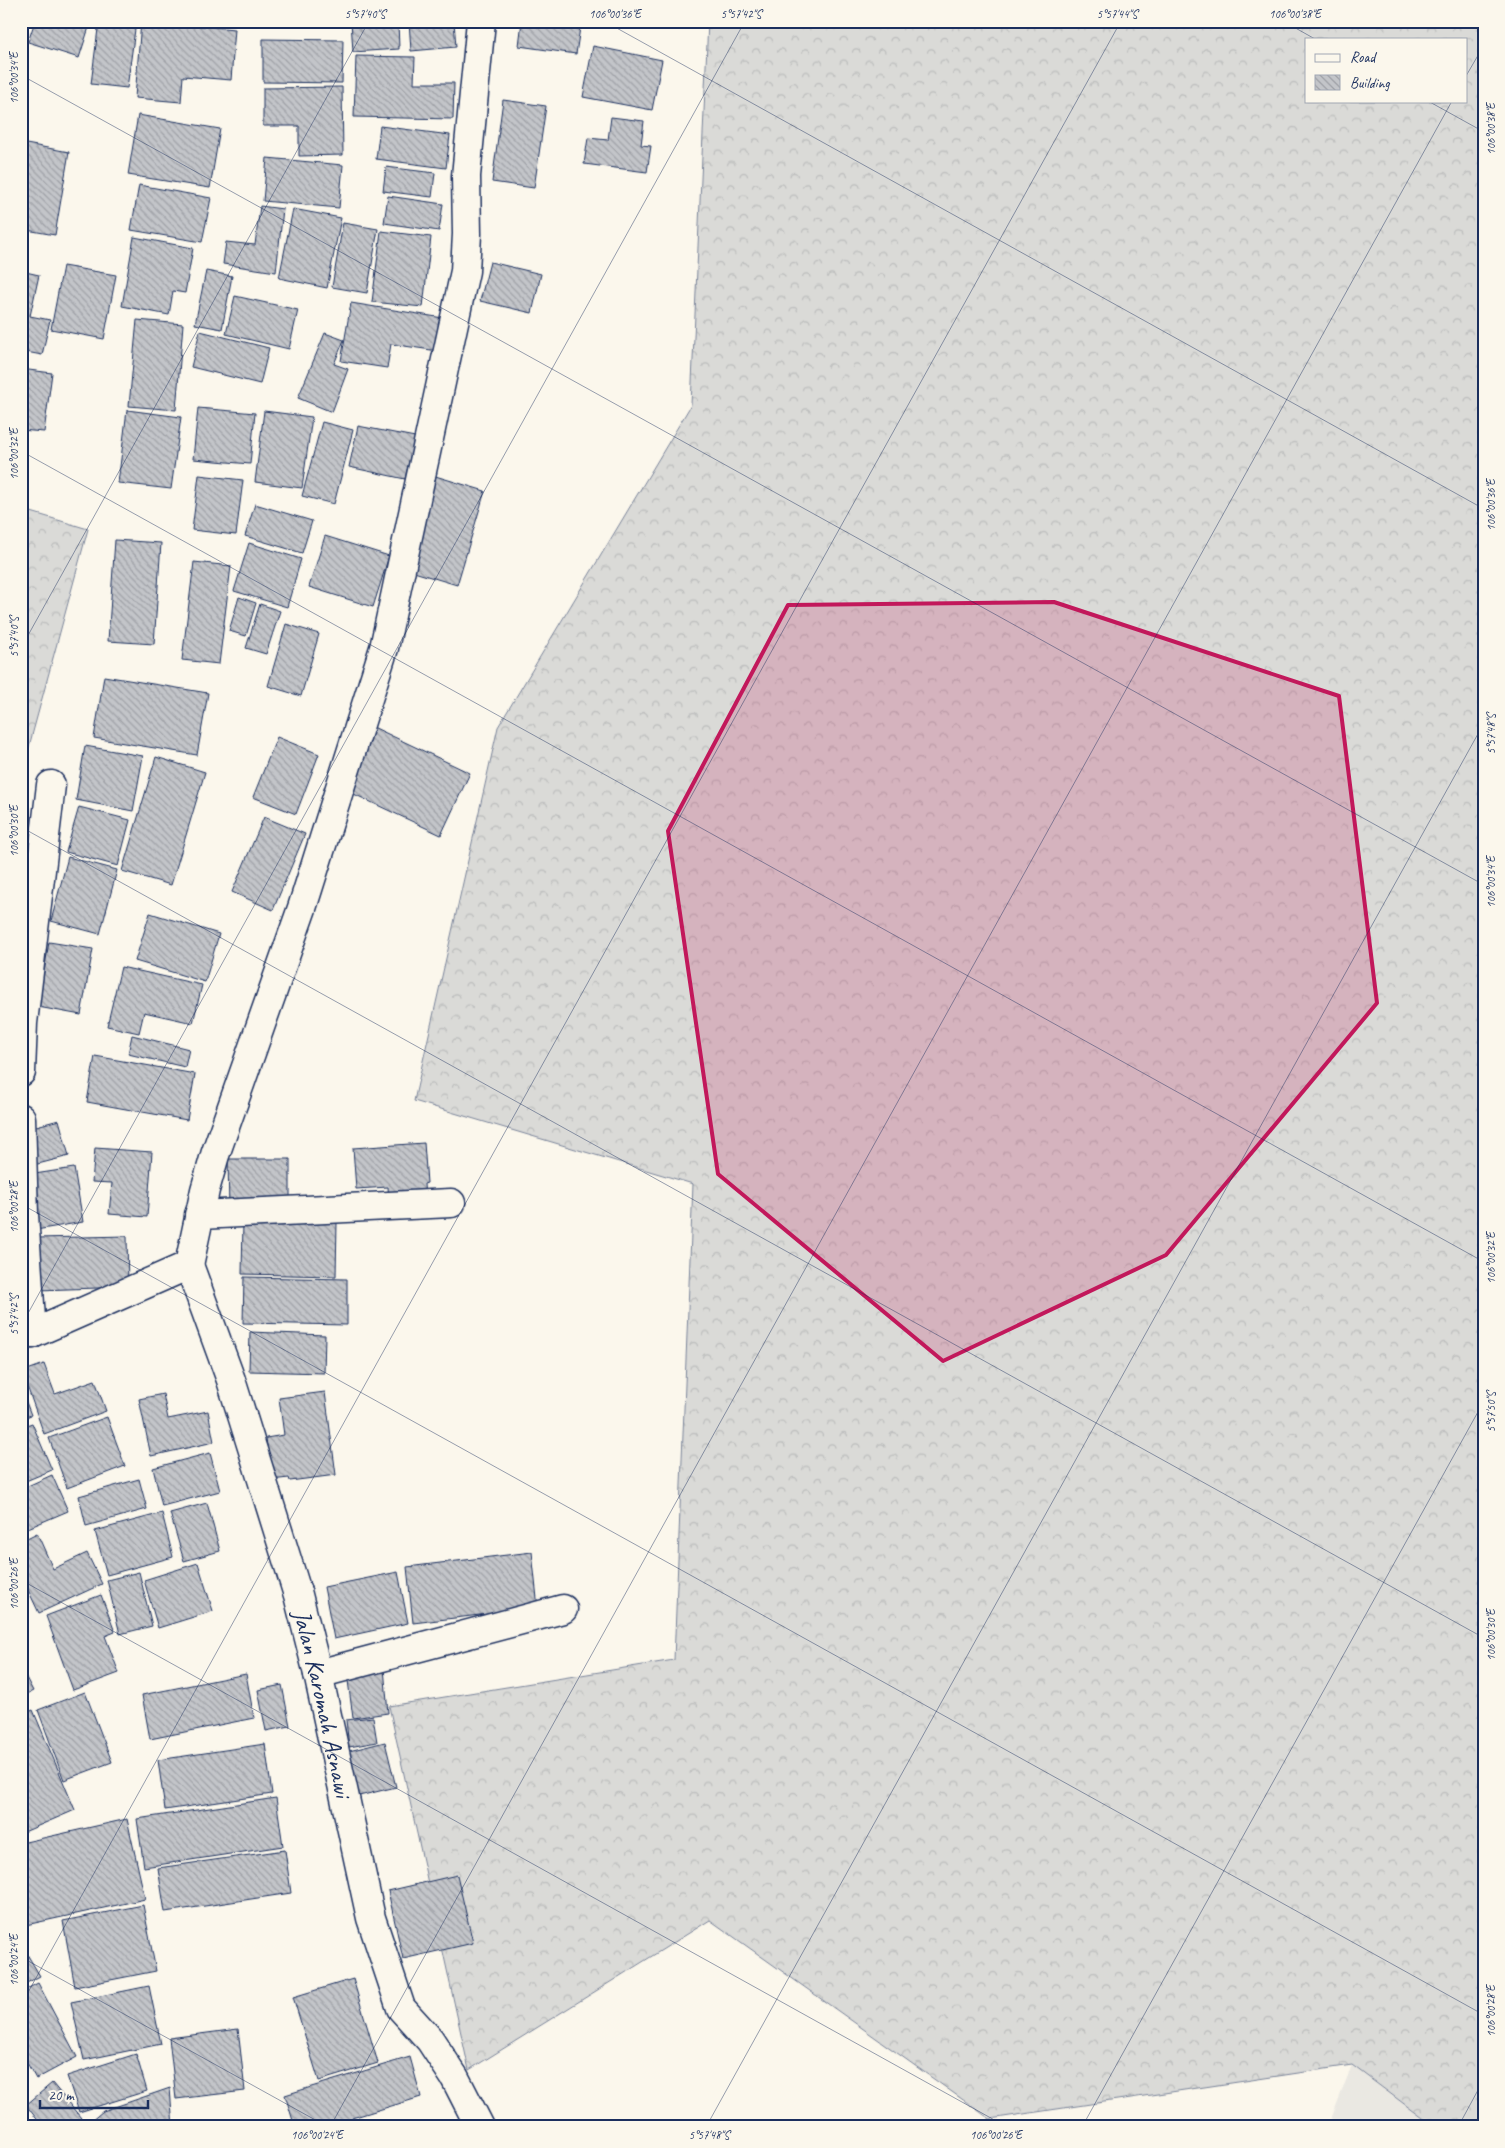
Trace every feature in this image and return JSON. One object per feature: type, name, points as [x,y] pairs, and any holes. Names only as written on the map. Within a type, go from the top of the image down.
[{"type":"street","points":[[21,1118],[27,1334],[189,1265],[199,1215],[215,1154],[302,908],[384,648],[465,270],[467,234],[466,176],[481,21]]},
{"type":"street","points":[[21,1072],[26,956],[51,785]]},
{"type":"street","points":[[199,1215],[451,1203]]},
{"type":"street","name":"Jalan Karomah Asnawi","points":[[189,1265],[231,1380],[298,1595],[318,1674],[371,1918],[401,2008],[430,2040],[455,2078],[480,2127]]},
{"type":"street","points":[[318,1674],[563,1609]]},
{"type":"highlighted area","points":[[1054,602],[1339,696],[1377,1003],[1166,1255],[943,1361],[718,1174],[668,831],[788,605]]},
{"type":"shaded area","points":[[1352,2065],[1435,2127],[1328,2127]]},
{"type":"green space","points":[[708,21],[1484,21],[1484,2127],[1435,2127],[1352,2065],[990,2119],[710,1920],[469,2070],[389,1706],[674,1660],[693,1184],[414,1101],[498,727],[691,405]]},
{"type":"green space","points":[[21,509],[88,529],[21,776]]},
{"type":"building","points":[[21,21],[26,21],[21,37]]},
{"type":"building","points":[[35,21],[91,21],[79,58],[28,42]]},
{"type":"building","points":[[99,21],[136,22],[127,88],[91,84]]},
{"type":"building","points":[[141,21],[235,29],[231,80],[183,76],[181,102],[135,98]]},
{"type":"building","points":[[351,21],[398,21],[399,49],[353,52]]},
{"type":"building","points":[[409,21],[454,21],[456,47],[411,51]]},
{"type":"building","points":[[522,21],[581,21],[576,54],[519,46]]},
{"type":"building","points":[[263,39],[343,40],[342,83],[263,82]]},
{"type":"building","points":[[593,46],[662,60],[652,110],[583,97]]},
{"type":"building","points":[[356,56],[415,57],[414,83],[454,83],[453,119],[354,117]]},
{"type":"building","points":[[342,87],[343,155],[299,156],[299,126],[263,126],[263,88]]},
{"type":"building","points":[[503,100],[546,106],[534,188],[492,182]]},
{"type":"building","points":[[138,115],[220,129],[210,188],[128,175]]},
{"type":"building","points":[[611,117],[644,121],[641,145],[651,146],[647,172],[584,164],[588,138],[608,140]]},
{"type":"building","points":[[380,126],[450,135],[446,168],[376,159]]},
{"type":"building","points":[[21,143],[69,152],[55,235],[21,229]]},
{"type":"building","points":[[267,158],[343,165],[339,208],[263,201]]},
{"type":"building","points":[[386,167],[435,173],[432,197],[383,191]]},
{"type":"building","points":[[139,185],[211,198],[202,242],[131,230]]},
{"type":"building","points":[[388,196],[443,204],[439,231],[384,223]]},
{"type":"building","points":[[260,206],[283,209],[276,272],[223,264],[226,242],[255,245]]},
{"type":"building","points":[[293,209],[341,218],[327,288],[279,278]]},
{"type":"building","points":[[343,223],[378,229],[367,293],[332,287]]},
{"type":"building","points":[[381,231],[431,237],[423,307],[372,302]]},
{"type":"building","points":[[134,237],[193,248],[185,293],[173,291],[169,315],[122,306]]},
{"type":"building","points":[[490,262],[541,274],[532,313],[480,301]]},
{"type":"building","points":[[63,266],[116,275],[104,339],[51,329]]},
{"type":"building","points":[[21,271],[39,275],[30,316],[50,320],[42,355],[21,351]]},
{"type":"building","points":[[206,271],[232,276],[222,329],[195,324]]},
{"type":"building","points":[[235,296],[298,310],[289,349],[226,334]]},
{"type":"building","points":[[351,303],[443,318],[438,351],[391,344],[387,368],[341,361]]},
{"type":"building","points":[[137,320],[183,324],[176,410],[129,406]]},
{"type":"building","points":[[200,331],[269,348],[260,384],[191,367]]},
{"type":"building","points":[[325,333],[344,340],[334,364],[348,369],[332,412],[298,398]]},
{"type":"building","points":[[21,369],[52,373],[44,432],[21,430]]},
{"type":"building","points":[[198,408],[255,413],[250,464],[193,459]]},
{"type":"building","points":[[127,410],[181,417],[171,489],[118,483]]},
{"type":"building","points":[[264,411],[312,417],[302,488],[255,482]]},
{"type":"building","points":[[322,422],[353,430],[334,504],[302,496]]},
{"type":"building","points":[[358,426],[415,437],[405,479],[349,467]]},
{"type":"building","points":[[199,475],[243,480],[236,535],[192,530]]},
{"type":"building","points":[[432,475],[485,491],[457,585],[404,569]]},
{"type":"building","points":[[255,504],[312,521],[302,553],[245,536]]},
{"type":"building","points":[[325,536],[389,556],[373,607],[309,587]]},
{"type":"building","points":[[115,540],[161,543],[154,644],[108,641]]},
{"type":"building","points":[[249,543],[301,559],[287,607],[234,591]]},
{"type":"building","points":[[194,562],[231,566],[219,664],[182,660]]},
{"type":"building","points":[[239,597],[256,603],[246,636],[229,631]]},
{"type":"building","points":[[260,604],[280,611],[266,654],[246,648]]},
{"type":"building","points":[[286,624],[319,634],[301,696],[268,686]]},
{"type":"building","points":[[104,676],[208,693],[197,755],[94,738]]},
{"type":"building","points":[[371,726],[470,773],[441,835],[341,788]]},
{"type":"building","points":[[277,737],[319,754],[296,814],[253,797]]},
{"type":"building","points":[[85,746],[143,756],[133,811],[76,800]]},
{"type":"building","points":[[156,757],[205,772],[171,885],[122,871]]},
{"type":"building","points":[[79,807],[130,820],[118,866],[66,852]]},
{"type":"building","points":[[264,817],[305,834],[273,910],[232,892]]},
{"type":"building","points":[[68,857],[117,870],[100,934],[51,921]]},
{"type":"building","points":[[150,913],[219,934],[205,982],[135,961]]},
{"type":"building","points":[[49,942],[93,949],[81,1015],[38,1007]]},
{"type":"building","points":[[121,967],[202,985],[193,1023],[144,1012],[139,1033],[107,1026]]},
{"type":"building","points":[[132,1035],[189,1049],[185,1067],[128,1054]]},
{"type":"building","points":[[95,1056],[195,1074],[187,1120],[87,1102]]},
{"type":"building","points":[[59,1120],[69,1156],[34,1165],[25,1129]]},
{"type":"building","points":[[424,1143],[427,1183],[424,1184],[425,1199],[389,1201],[388,1187],[356,1189],[353,1148]]},
{"type":"building","points":[[95,1148],[152,1152],[147,1217],[109,1214],[112,1183],[92,1182]]},
{"type":"building","points":[[228,1159],[290,1159],[290,1209],[229,1210]]},
{"type":"building","points":[[74,1168],[83,1222],[36,1230],[28,1175]]},
{"type":"building","points":[[243,1221],[337,1222],[336,1276],[242,1274]]},
{"type":"building","points":[[127,1236],[128,1287],[38,1290],[37,1238]]},
{"type":"building","points":[[244,1277],[347,1279],[347,1325],[243,1323]]},
{"type":"building","points":[[250,1332],[325,1335],[324,1373],[249,1371]]},
{"type":"building","points":[[44,1364],[55,1394],[95,1380],[106,1411],[44,1434],[22,1372]]},
{"type":"building","points":[[21,1389],[31,1415],[21,1419]]},
{"type":"building","points":[[325,1392],[336,1475],[290,1481],[289,1478],[271,1480],[266,1438],[284,1435],[279,1398]]},
{"type":"building","points":[[163,1394],[168,1419],[208,1411],[214,1442],[151,1456],[139,1399]]},
{"type":"building","points":[[107,1417],[125,1466],[67,1488],[49,1438]]},
{"type":"building","points":[[32,1423],[52,1470],[21,1483],[21,1427]]},
{"type":"building","points":[[210,1453],[220,1491],[162,1506],[153,1468]]},
{"type":"building","points":[[52,1475],[68,1511],[21,1531],[21,1489]]},
{"type":"building","points":[[139,1479],[147,1509],[86,1526],[79,1496]]},
{"type":"building","points":[[207,1503],[220,1551],[184,1561],[170,1513]]},
{"type":"building","points":[[162,1513],[173,1557],[107,1575],[95,1531]]},
{"type":"building","points":[[37,1533],[53,1569],[87,1553],[102,1584],[39,1613],[21,1575],[21,1541]]},
{"type":"building","points":[[532,1552],[538,1608],[413,1623],[407,1567]]},
{"type":"building","points":[[198,1563],[213,1611],[158,1628],[144,1580]]},
{"type":"building","points":[[139,1572],[152,1626],[120,1634],[107,1580]]},
{"type":"building","points":[[398,1572],[408,1623],[334,1639],[324,1587]]},
{"type":"building","points":[[101,1595],[115,1632],[105,1636],[119,1673],[73,1690],[46,1616]]},
{"type":"building","points":[[21,1668],[33,1691],[21,1697]]},
{"type":"building","points":[[384,1668],[388,1713],[353,1718],[347,1673]]},
{"type":"building","points":[[246,1674],[254,1718],[150,1739],[142,1695]]},
{"type":"building","points":[[282,1685],[290,1726],[266,1731],[258,1690]]},
{"type":"building","points":[[85,1692],[112,1762],[64,1780],[38,1710]]},
{"type":"building","points":[[33,1710],[75,1810],[24,1832],[21,1826],[21,1715]]},
{"type":"building","points":[[373,1717],[377,1742],[349,1747],[346,1720]]},
{"type":"building","points":[[385,1742],[396,1787],[359,1796],[349,1751]]},
{"type":"building","points":[[265,1744],[272,1794],[165,1810],[158,1760]]},
{"type":"building","points":[[276,1798],[283,1846],[144,1867],[137,1819]]},
{"type":"building","points":[[127,1819],[145,1899],[21,1926],[21,1843]]},
{"type":"building","points":[[285,1850],[291,1893],[165,1912],[158,1868]]},
{"type":"building","points":[[457,1875],[473,1943],[403,1959],[388,1891]]},
{"type":"building","points":[[143,1905],[156,1971],[75,1987],[63,1921]]},
{"type":"building","points":[[21,1944],[40,1976],[21,1986]]},
{"type":"building","points":[[353,1979],[378,2063],[319,2081],[293,1997]]},
{"type":"building","points":[[38,1983],[77,2057],[36,2079],[21,2052],[21,1992]]},
{"type":"building","points":[[149,1986],[161,2044],[84,2060],[71,2002]]},
{"type":"building","points":[[238,2029],[245,2091],[176,2099],[169,2038]]},
{"type":"building","points":[[136,2054],[147,2091],[79,2112],[67,2076]]},
{"type":"building","points":[[410,2057],[421,2097],[352,2118],[355,2127],[295,2127],[285,2095]]},
{"type":"building","points":[[52,2083],[81,2118],[71,2127],[43,2127],[26,2105]]},
{"type":"building","points":[[170,2088],[173,2127],[84,2127],[103,2111]]}]
